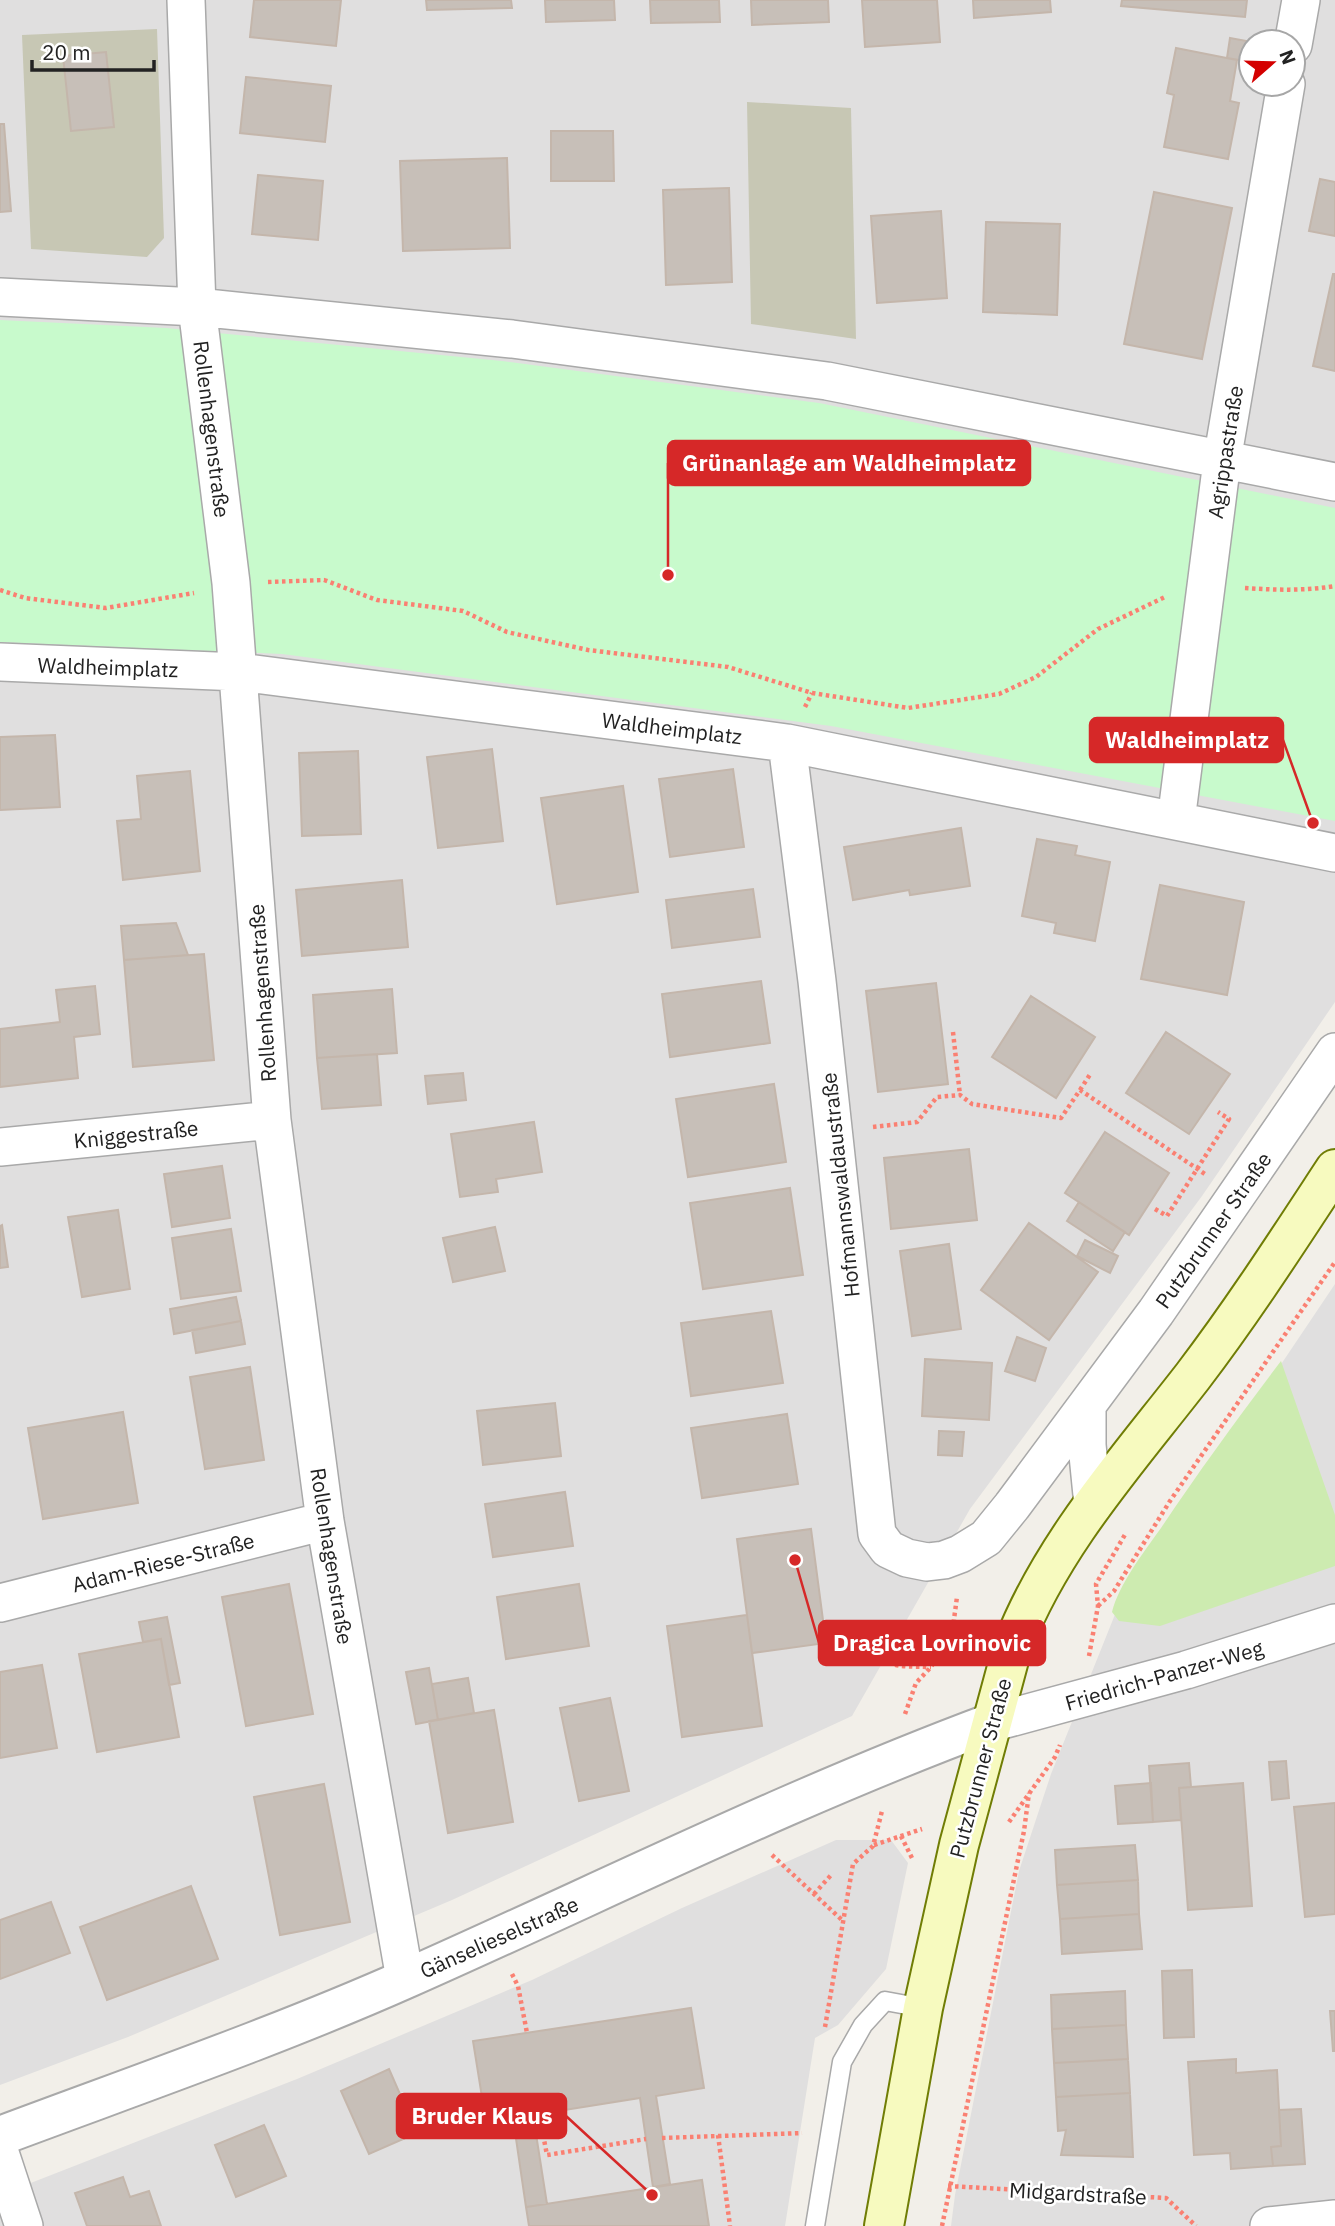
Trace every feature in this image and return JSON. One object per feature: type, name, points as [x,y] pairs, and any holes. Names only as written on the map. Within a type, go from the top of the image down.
[{"type":"main road","name":"Putzbrunner Straße","points":[[884,2226],[923,2008],[958,1845],[1013,1645],[1025,1614],[1093,1505],[1250,1298],[1335,1170]]},
{"type":"street","name":"Rollenhagenstraße","points":[[186,0],[197,307],[231,583],[272,1120],[325,1521],[405,1979]]},
{"type":"street","points":[[1296,28],[1301,0]]},
{"type":"street","name":"Agrippastraße","points":[[1176,821],[1222,461],[1284,98]]},
{"type":"street","points":[[0,297],[197,307],[512,339],[827,381],[1335,482]]},
{"type":"street","name":"Waldheimplatz","points":[[0,662],[239,672],[787,743],[1335,853]]},
{"type":"street","name":"Hofmannswaldaustraße","points":[[787,743],[822,1022],[877,1534],[888,1549],[906,1558],[927,1562],[960,1554]]},
{"type":"street","name":"Putzbrunner Straße","points":[[960,1554],[986,1538],[1012,1506],[1180,1279],[1335,1052]]},
{"type":"street","name":"Kniggestraße","points":[[0,1147],[272,1120]]},
{"type":"street","points":[[1087,1405],[1087,1445],[1093,1505]]},
{"type":"street","name":"Adam-Riese-Straße","points":[[0,1603],[325,1521]]},
{"type":"street","name":"Friedrich-Panzer-Weg","points":[[991,1723],[1186,1670],[1335,1623]]},
{"type":"street","name":"Gänselieselstraße","points":[[0,2136],[273,2033],[405,1979],[857,1774],[991,1723]]},
{"type":"street","points":[[0,2153],[24,2226]]},
{"type":"street","points":[[1269,2226],[1335,2219]]},
{"type":"lane","points":[[815,2226],[842,2062],[863,2025],[885,2001],[923,2008]]},
{"type":"path","points":[[0,590],[25,598],[106,608],[195,593],[231,583],[324,580],[377,600],[463,611],[507,632],[589,650],[728,667],[812,693],[908,708],[999,694],[1036,677],[1098,629],[1187,587],[1277,590],[1335,586]]},
{"type":"path","points":[[953,1032],[960,1095]]},
{"type":"path","points":[[866,1127],[918,1122],[937,1097],[960,1095],[972,1104],[1061,1118],[1091,1073]]},
{"type":"path","points":[[1080,1090],[1208,1176]]},
{"type":"path","points":[[1155,1209],[1167,1216],[1198,1169],[1229,1119],[1218,1112]]},
{"type":"path","points":[[1088,1660],[1098,1606],[1114,1591],[1170,1501],[1335,1262]]},
{"type":"path","points":[[903,1724],[916,1683],[931,1667],[952,1634],[960,1554]]},
{"type":"path","points":[[863,1637],[877,1655],[893,1666],[931,1667]]},
{"type":"path","points":[[942,2226],[948,2186],[1024,1831],[1029,1792],[1055,1757],[1064,1734]]},
{"type":"path","points":[[873,1846],[885,1801]]},
{"type":"path","points":[[742,1827],[843,1921]]},
{"type":"path","points":[[842,2062],[824,2037],[853,1864],[873,1846],[925,1828]]},
{"type":"path","points":[[814,1894],[832,1874]]},
{"type":"path","points":[[496,1938],[518,1986],[527,2033]]},
{"type":"path","points":[[539,2114],[547,2155],[646,2139]]},
{"type":"path","points":[[663,2138],[807,2133]]},
{"type":"path","points":[[718,2136],[730,2226]]},
{"type":"path","name":"Midgardstraße","points":[[948,2186],[1166,2198],[1196,2226]]},
{"type":"shaded area","points":[[0,0],[1335,0],[1335,1002],[1202,1196],[970,1509],[852,1716],[452,1900],[128,2037],[0,2085]]},
{"type":"shaded area","points":[[157,29],[164,238],[147,257],[31,249],[22,35]]},
{"type":"shaded area","points":[[747,102],[851,108],[856,339],[751,324]]},
{"type":"shaded area","points":[[1335,1284],[1335,2226],[951,2226],[1019,1871],[1051,1774],[1118,1607]]},
{"type":"shaded area","points":[[836,1840],[891,1840],[908,1863],[886,1969],[838,2025],[815,2038],[785,2226],[0,2226],[0,2195],[297,2079],[532,1980],[682,1908]]},
{"type":"green space","points":[[0,320],[166,328],[502,361],[819,403],[1335,508],[1335,821],[831,726],[282,654],[0,642]]},
{"type":"green space","points":[[1281,1361],[1335,1515],[1335,1566],[1160,1626],[1119,1621],[1112,1612],[1120,1590],[1133,1568]]},
{"type":"building","points":[[254,0],[341,0],[336,46],[250,37]]},
{"type":"building","points":[[426,0],[511,0],[512,8],[427,10]]},
{"type":"building","points":[[545,0],[614,0],[615,20],[546,22]]},
{"type":"building","points":[[650,0],[719,0],[720,22],[651,23]]},
{"type":"building","points":[[751,0],[828,0],[829,22],[752,25]]},
{"type":"building","points":[[862,0],[937,0],[940,42],[865,47]]},
{"type":"building","points":[[973,0],[1050,0],[1051,12],[974,18]]},
{"type":"building","points":[[1122,0],[1247,0],[1245,17],[1121,6]]},
{"type":"building","points":[[1230,38],[1237,39],[1237,60],[1227,58]]},
{"type":"building","points":[[1176,48],[1237,60],[1230,101],[1239,103],[1228,159],[1164,147],[1174,95],[1167,93]]},
{"type":"building","points":[[106,52],[114,127],[71,131],[63,56]]},
{"type":"building","points":[[246,77],[331,86],[325,142],[240,133]]},
{"type":"building","points":[[0,124],[4,124],[11,211],[0,212]]},
{"type":"building","points":[[551,131],[613,131],[614,181],[551,181]]},
{"type":"building","points":[[507,158],[510,248],[403,251],[400,161]]},
{"type":"building","points":[[258,175],[323,181],[318,240],[252,234]]},
{"type":"building","points":[[1320,179],[1335,182],[1335,236],[1309,231]]},
{"type":"building","points":[[729,188],[732,282],[666,285],[663,190]]},
{"type":"building","points":[[1154,192],[1232,208],[1202,359],[1124,344]]},
{"type":"building","points":[[941,211],[947,298],[877,303],[871,216]]},
{"type":"building","points":[[986,222],[1060,224],[1057,315],[983,312]]},
{"type":"building","points":[[1335,274],[1335,371],[1313,366]]},
{"type":"building","points":[[55,735],[60,807],[0,810],[0,737]]},
{"type":"building","points":[[492,749],[503,841],[438,848],[427,757]]},
{"type":"building","points":[[358,751],[361,834],[302,836],[299,753]]},
{"type":"building","points":[[733,769],[744,847],[670,857],[659,779]]},
{"type":"building","points":[[190,771],[200,871],[123,880],[117,821],[141,819],[137,776]]},
{"type":"building","points":[[623,786],[638,892],[557,904],[541,798]]},
{"type":"building","points":[[961,828],[970,886],[910,895],[909,890],[853,900],[844,847]]},
{"type":"building","points":[[1037,839],[1077,846],[1075,855],[1110,862],[1095,941],[1054,933],[1056,923],[1022,916]]},
{"type":"building","points":[[402,880],[408,947],[302,956],[296,890]]},
{"type":"building","points":[[1160,885],[1244,902],[1227,995],[1141,979]]},
{"type":"building","points":[[753,889],[760,937],[672,948],[666,900]]},
{"type":"building","points":[[176,923],[188,955],[124,960],[121,926]]},
{"type":"building","points":[[204,954],[214,1060],[133,1067],[124,960]]},
{"type":"building","points":[[761,981],[770,1043],[670,1057],[662,994]]},
{"type":"building","points":[[936,983],[948,1084],[878,1092],[866,991]]},
{"type":"building","points":[[95,986],[100,1034],[74,1037],[78,1078],[0,1087],[0,1029],[60,1022],[56,990]]},
{"type":"building","points":[[392,989],[397,1053],[317,1058],[313,995]]},
{"type":"building","points":[[1031,996],[1095,1037],[1056,1098],[992,1057]]},
{"type":"building","points":[[1166,1032],[1230,1074],[1189,1134],[1126,1093]]},
{"type":"building","points":[[377,1054],[381,1105],[322,1109],[317,1058]]},
{"type":"building","points":[[463,1073],[466,1100],[428,1104],[425,1076]]},
{"type":"building","points":[[774,1084],[786,1162],[688,1177],[676,1099]]},
{"type":"building","points":[[534,1122],[542,1172],[496,1179],[498,1192],[460,1197],[451,1134]]},
{"type":"building","points":[[1105,1132],[1169,1173],[1129,1235],[1065,1193]]},
{"type":"building","points":[[969,1149],[977,1220],[891,1229],[884,1158]]},
{"type":"building","points":[[222,1166],[230,1218],[172,1227],[164,1174]]},
{"type":"building","points":[[790,1188],[803,1275],[703,1289],[690,1203]]},
{"type":"building","points":[[1079,1202],[1125,1232],[1113,1251],[1067,1221]]},
{"type":"building","points":[[118,1210],[130,1289],[82,1297],[68,1217]]},
{"type":"building","points":[[1029,1223],[1098,1272],[1049,1340],[981,1290]]},
{"type":"building","points":[[2,1225],[8,1267],[0,1268],[0,1226]]},
{"type":"building","points":[[495,1227],[505,1271],[453,1282],[443,1238]]},
{"type":"building","points":[[231,1229],[241,1291],[181,1299],[172,1238]]},
{"type":"building","points":[[1085,1240],[1118,1256],[1110,1273],[1077,1256]]},
{"type":"building","points":[[949,1244],[961,1329],[912,1336],[900,1251]]},
{"type":"building","points":[[236,1297],[241,1321],[174,1334],[170,1309]]},
{"type":"building","points":[[771,1311],[783,1383],[691,1396],[681,1323]]},
{"type":"building","points":[[241,1321],[245,1344],[196,1353],[192,1330]]},
{"type":"building","points":[[1017,1337],[1046,1348],[1035,1381],[1005,1371]]},
{"type":"building","points":[[925,1359],[992,1363],[989,1420],[922,1416]]},
{"type":"building","points":[[250,1367],[264,1460],[205,1469],[190,1377]]},
{"type":"building","points":[[555,1403],[561,1456],[483,1465],[477,1411]]},
{"type":"building","points":[[123,1412],[138,1503],[43,1519],[28,1428]]},
{"type":"building","points":[[787,1414],[798,1484],[702,1498],[691,1428]]},
{"type":"building","points":[[939,1431],[964,1432],[962,1456],[938,1455]]},
{"type":"building","points":[[565,1492],[573,1546],[493,1557],[485,1504]]},
{"type":"building","points":[[811,1529],[826,1643],[752,1653],[737,1539]]},
{"type":"building","points":[[289,1584],[313,1714],[246,1726],[222,1597]]},
{"type":"building","points":[[579,1584],[589,1646],[506,1659],[497,1597]]},
{"type":"building","points":[[747,1615],[762,1726],[682,1737],[667,1626]]},
{"type":"building","points":[[167,1617],[180,1683],[169,1685],[161,1639],[143,1642],[139,1622]]},
{"type":"building","points":[[161,1639],[179,1737],[97,1752],[79,1654]]},
{"type":"building","points":[[42,1665],[57,1748],[0,1758],[0,1672]]},
{"type":"building","points":[[429,1668],[438,1720],[416,1724],[406,1672]]},
{"type":"building","points":[[468,1678],[474,1713],[438,1720],[432,1684]]},
{"type":"building","points":[[610,1698],[629,1791],[579,1801],[560,1708]]},
{"type":"building","points":[[494,1710],[513,1822],[448,1833],[429,1721]]},
{"type":"building","points":[[1286,1761],[1289,1798],[1272,1800],[1269,1762]]},
{"type":"building","points":[[1189,1763],[1191,1787],[1179,1788],[1181,1820],[1153,1822],[1149,1766]]},
{"type":"building","points":[[1151,1783],[1153,1822],[1118,1824],[1115,1786]]},
{"type":"building","points":[[1243,1783],[1252,1906],[1188,1910],[1179,1788]]},
{"type":"building","points":[[324,1784],[350,1922],[280,1935],[254,1797]]},
{"type":"building","points":[[1335,1803],[1335,1914],[1305,1917],[1294,1807]]},
{"type":"building","points":[[1135,1845],[1138,1880],[1057,1885],[1055,1850]]},
{"type":"building","points":[[1138,1880],[1139,1914],[1060,1919],[1057,1885]]},
{"type":"building","points":[[191,1886],[218,1959],[107,2000],[80,1927]]},
{"type":"building","points":[[51,1902],[70,1953],[0,1979],[0,1920]]},
{"type":"building","points":[[1139,1914],[1142,1949],[1062,1954],[1060,1919]]},
{"type":"building","points":[[1192,1970],[1194,2037],[1164,2038],[1162,1971]]},
{"type":"building","points":[[1125,1991],[1126,2025],[1052,2029],[1051,1995]]},
{"type":"building","points":[[691,2008],[704,2088],[656,2096],[670,2184],[653,2187],[640,2098],[533,2115],[547,2204],[526,2207],[513,2118],[486,2122],[473,2041]]},
{"type":"building","points":[[1330,2011],[1335,2011],[1335,2051],[1333,2051]]},
{"type":"building","points":[[1126,2025],[1128,2059],[1054,2063],[1052,2029]]},
{"type":"building","points":[[1128,2059],[1130,2093],[1056,2097],[1054,2063]]},
{"type":"building","points":[[1236,2059],[1236,2073],[1277,2070],[1281,2146],[1271,2147],[1273,2166],[1231,2169],[1230,2153],[1194,2155],[1188,2062]]},
{"type":"building","points":[[389,2069],[417,2133],[369,2154],[341,2091]]},
{"type":"building","points":[[1130,2093],[1133,2157],[1061,2155],[1066,2130],[1058,2131],[1056,2097]]},
{"type":"building","points":[[1301,2109],[1305,2164],[1273,2166],[1271,2147],[1281,2146],[1279,2110]]},
{"type":"building","points":[[264,2125],[286,2176],[236,2197],[215,2145]]},
{"type":"building","points":[[123,2177],[130,2197],[149,2191],[161,2226],[87,2226],[75,2193]]},
{"type":"building","points":[[702,2180],[709,2226],[529,2226],[526,2207]]},
{"type":"place","name":"Grünanlage am Waldheimplatz","points":[[668,575]]},
{"type":"place","name":"Waldheimplatz","points":[[1313,823]]},
{"type":"place","name":"Dragica Lovrinovic","points":[[795,1560]]},
{"type":"place","name":"Bruder Klaus","points":[[652,2195]]}]
